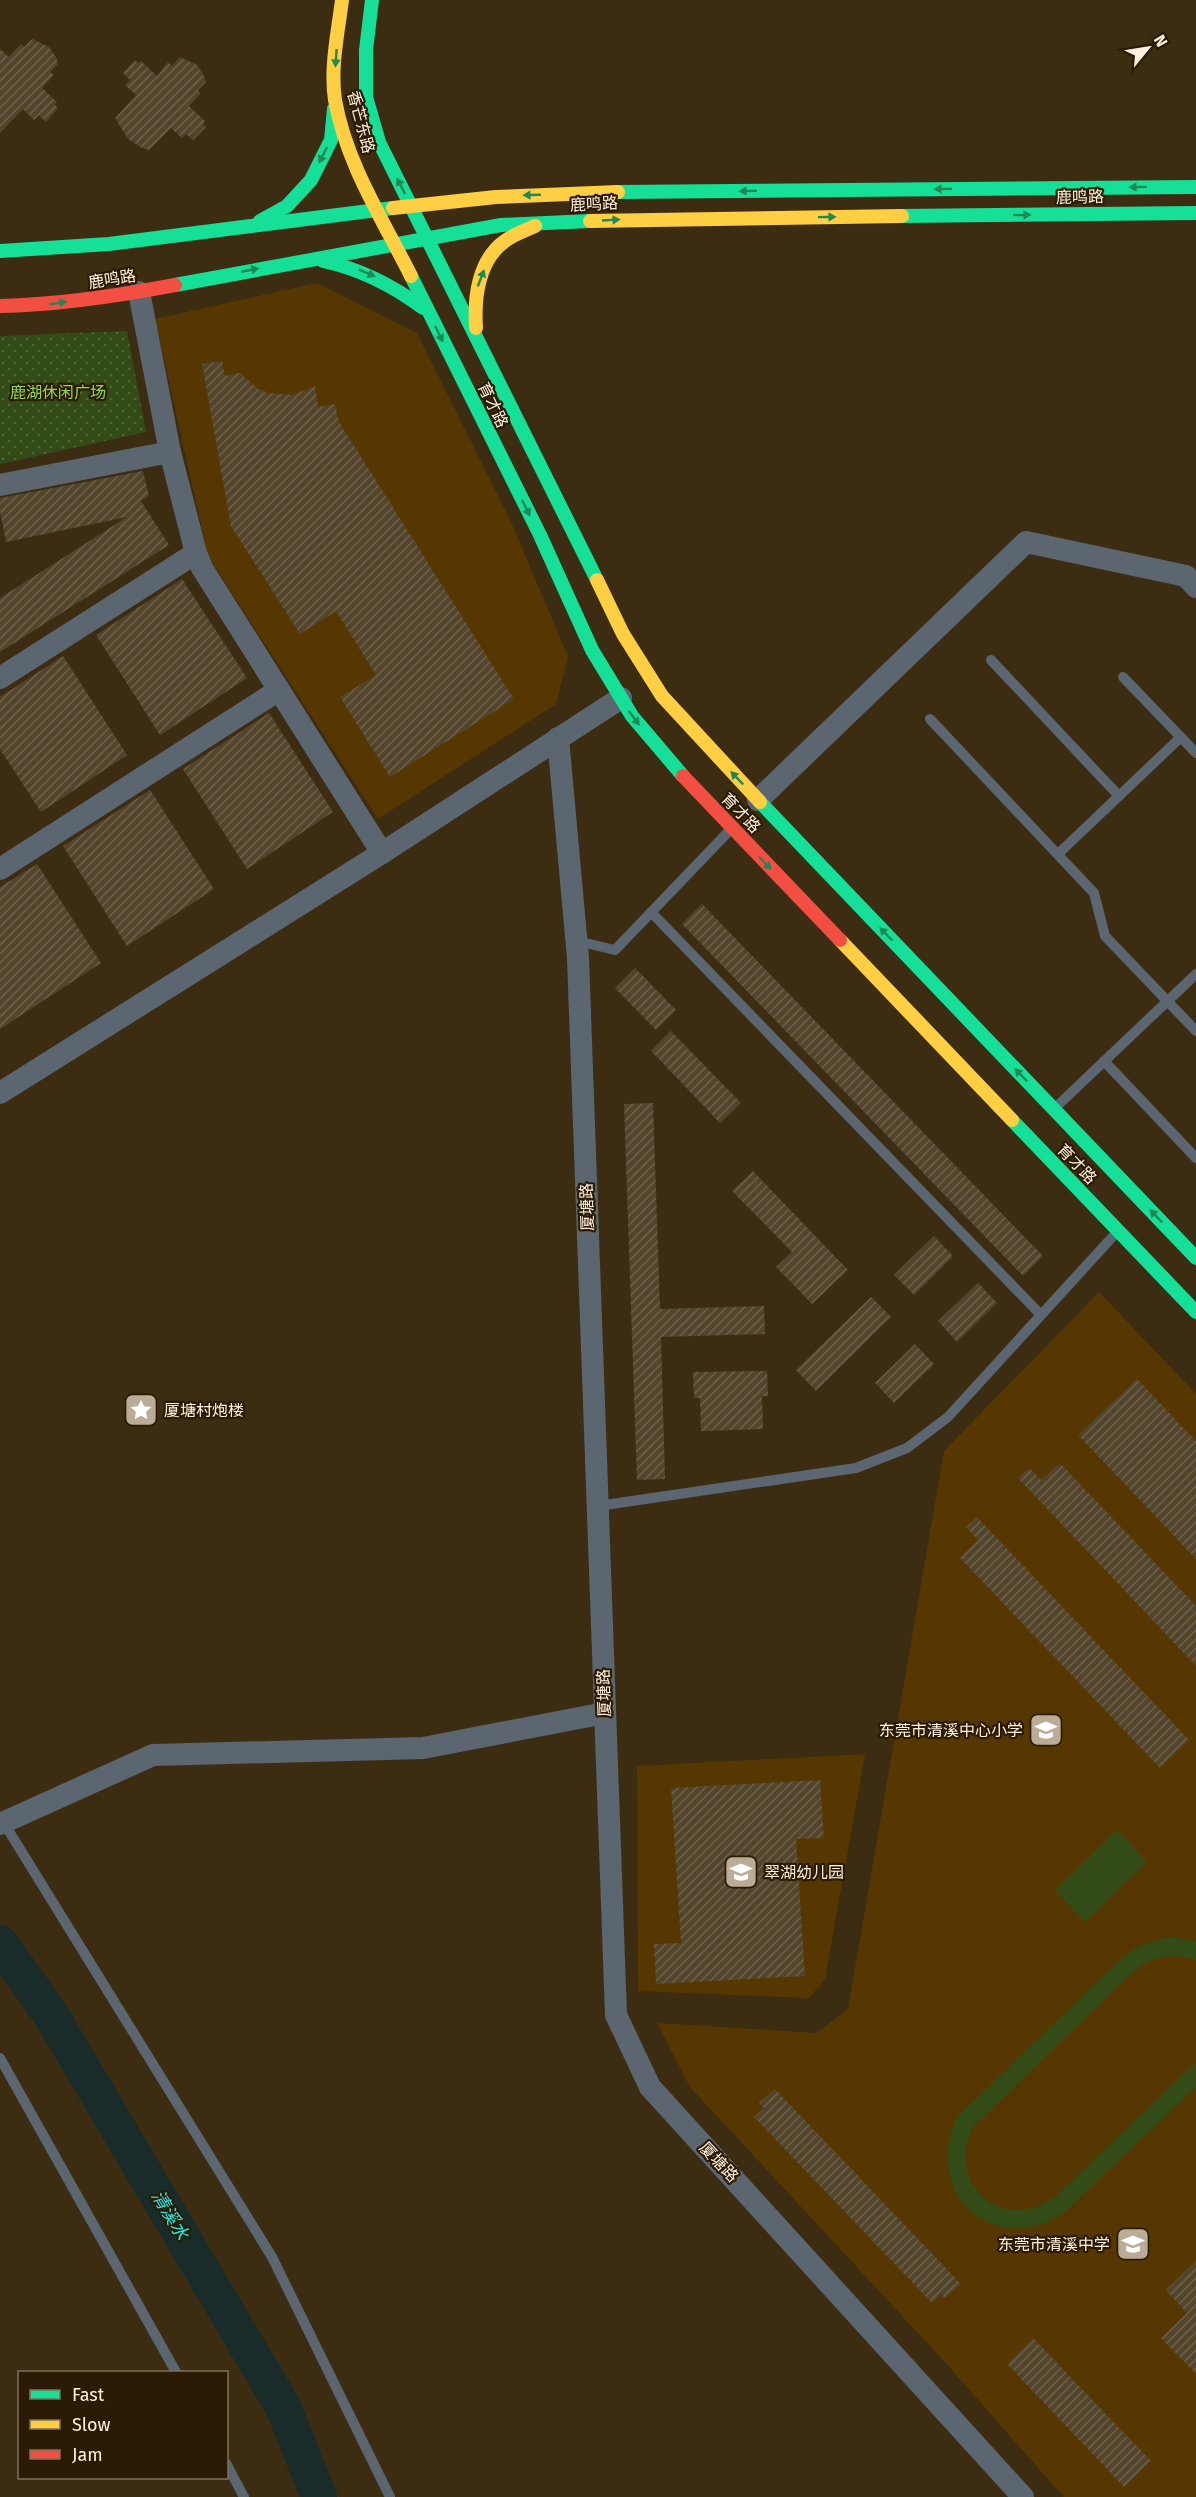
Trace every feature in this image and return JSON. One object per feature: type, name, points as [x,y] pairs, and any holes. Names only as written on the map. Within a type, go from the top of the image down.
[{"type":"main road","name":"香芒东路","points":[[342,0],[335,59],[335,99],[349,151],[394,243]]},
{"type":"main road","name":"香芒东路","points":[[372,0],[366,50],[366,97],[379,142],[428,238]]},
{"type":"main road","points":[[253,224],[287,206],[311,180],[331,140],[335,99]]},
{"type":"main road","name":"鹿鸣路","points":[[0,251],[109,244],[253,224],[496,197],[622,192],[1196,187]]},
{"type":"main road","name":"鹿鸣路","points":[[0,306],[46,305],[139,292],[501,225],[629,219],[1196,213]]},
{"type":"main road","points":[[477,335],[474,302],[480,275],[502,242],[540,223]]},
{"type":"main road","name":"育才路","points":[[428,238],[623,634],[662,696],[758,800],[1196,1258]]},
{"type":"main road","name":"育才路","points":[[394,243],[540,536],[592,650],[632,716],[689,783],[1196,1312]]},
{"type":"main road","points":[[311,259],[353,267],[390,283],[428,311]]},
{"type":"street","points":[[139,292],[170,452],[202,568],[382,853]]},
{"type":"street","points":[[0,485],[170,452]]},
{"type":"street","points":[[758,800],[1026,542],[1186,576],[1196,587]]},
{"type":"street","points":[[0,678],[196,553]]},
{"type":"street","points":[[0,868],[279,690]]},
{"type":"street","points":[[0,1093],[382,853],[621,698]]},
{"type":"street","name":"厦塘路","points":[[558,738],[577,941],[616,2014],[650,2087],[1023,2497]]},
{"type":"street","points":[[1,1821],[153,1755],[423,1748],[605,1713]]},
{"type":"lane","points":[[991,660],[1119,796]]},
{"type":"lane","points":[[1123,677],[1196,753]]},
{"type":"lane","points":[[930,719],[1094,893],[1105,936],[1196,1031]]},
{"type":"lane","points":[[1058,854],[1181,737]]},
{"type":"lane","points":[[577,941],[615,950],[732,828]]},
{"type":"lane","points":[[651,912],[1041,1315]]},
{"type":"lane","points":[[1053,1109],[1196,974]]},
{"type":"lane","points":[[1104,1061],[1196,1158]]},
{"type":"lane","points":[[598,1506],[856,1468],[907,1448],[948,1417],[1118,1230]]},
{"type":"lane","points":[[1,1821],[272,2257],[390,2497]]},
{"type":"lane","points":[[0,2058],[175,2371]]},
{"type":"lane","points":[[228,2467],[244,2497]]},
{"type":"shaded area","points":[[317,283],[417,333],[512,524],[568,657],[556,704],[378,819],[208,556],[155,319]]},
{"type":"shaded area","name":"东莞市清溪中心小学","points":[[1099,1292],[1196,1394],[1196,2497],[1064,2497],[943,2360],[690,2087],[657,2023],[817,2033],[848,2009],[944,1451]]},
{"type":"shaded area","name":"翠湖幼儿园","points":[[865,1754],[825,1979],[809,1998],[638,1991],[637,1766]]},
{"type":"green space","name":"鹿湖休闲广场","points":[[127,331],[146,432],[0,464],[0,336]]},
{"type":"green space","points":[[1117,1830],[1147,1862],[1085,1922],[1055,1890]]},
{"type":"green space","points":[[1170,1937],[1196,1941],[1196,1960],[1180,1956],[1157,1958],[1135,1970],[973,2127],[966,2148],[966,2168],[973,2185],[984,2198],[999,2207],[1017,2210],[1036,2207],[1056,2196],[1196,2062],[1196,2087],[1067,2210],[1041,2224],[1016,2228],[992,2224],[972,2212],[957,2194],[949,2172],[948,2146],[957,2117],[1124,1956],[1146,1944]]},
{"type":"building","points":[[32,39],[49,47],[56,57],[58,64],[50,72],[54,75],[42,88],[57,102],[55,105],[58,108],[46,122],[39,115],[34,120],[23,109],[0,133],[0,49],[9,57],[21,44],[24,47]]},
{"type":"building","points":[[180,57],[197,65],[204,76],[206,82],[198,90],[201,93],[189,106],[205,121],[203,124],[206,127],[193,140],[186,134],[182,138],[171,128],[149,150],[142,148],[128,139],[115,118],[136,95],[125,85],[130,80],[123,73],[135,60],[138,63],[141,61],[157,76],[168,62],[172,66]]},
{"type":"building","points":[[222,361],[225,376],[240,373],[258,389],[269,393],[293,395],[315,386],[318,407],[335,404],[339,422],[514,699],[390,777],[340,697],[376,675],[336,611],[300,634],[231,526],[202,364]]},
{"type":"building","points":[[143,471],[149,496],[141,501],[169,545],[0,652],[0,598],[127,517],[6,542],[0,498]]},
{"type":"building","points":[[182,579],[247,678],[160,735],[96,635]]},
{"type":"building","points":[[63,656],[127,755],[41,812],[0,749],[0,697]]},
{"type":"building","points":[[269,713],[333,812],[247,869],[183,769]]},
{"type":"building","points":[[150,790],[214,889],[127,946],[63,846]]},
{"type":"building","points":[[37,864],[101,963],[0,1029],[0,887]]},
{"type":"building","points":[[702,904],[1043,1256],[1023,1276],[682,924]]},
{"type":"building","points":[[635,968],[676,1010],[656,1030],[615,988]]},
{"type":"building","points":[[671,1031],[741,1103],[720,1123],[651,1051]]},
{"type":"building","points":[[653,1103],[660,1309],[764,1306],[765,1334],[661,1337],[665,1479],[637,1480],[624,1104]]},
{"type":"building","points":[[753,1171],[848,1270],[812,1304],[776,1267],[792,1252],[732,1191]]},
{"type":"building","points":[[934,1236],[953,1256],[914,1295],[894,1275]]},
{"type":"building","points":[[978,1283],[997,1303],[957,1342],[938,1321]]},
{"type":"building","points":[[871,1297],[891,1317],[816,1391],[796,1370]]},
{"type":"building","points":[[915,1344],[934,1364],[894,1403],[875,1383]]},
{"type":"building","points":[[767,1371],[768,1396],[762,1396],[763,1429],[701,1431],[700,1398],[694,1398],[693,1372]]},
{"type":"building","points":[[1137,1379],[1196,1441],[1196,1559],[1078,1435]]},
{"type":"building","points":[[1060,1463],[1196,1606],[1196,1666],[1018,1478],[1029,1468],[1041,1480]]},
{"type":"building","points":[[977,1517],[1189,1740],[1160,1768],[960,1558],[978,1540],[966,1527]]},
{"type":"building","points":[[820,1780],[824,1838],[796,1839],[805,1976],[656,1984],[654,1944],[681,1943],[671,1788]]},
{"type":"building","points":[[775,2089],[961,2284],[945,2298],[941,2294],[932,2303],[754,2117],[764,2108],[759,2103]]},
{"type":"building","points":[[1196,2261],[1196,2374],[1161,2338],[1187,2313],[1166,2290]]},
{"type":"building","points":[[1033,2338],[1151,2461],[1124,2487],[1007,2364]]},
{"type":"waterway","name":"清溪水","points":[[0,1943],[51,2015],[283,2407],[319,2497]]},
{"type":"traffic: fast","points":[[372,0],[366,50],[366,97],[379,142],[597,580]]},
{"type":"traffic: fast","points":[[260,221],[287,206],[311,180],[331,140],[334,109]]},
{"type":"traffic: fast","points":[[618,192],[1196,187]]},
{"type":"traffic: fast","points":[[0,251],[109,244],[393,208]]},
{"type":"traffic: fast","points":[[902,216],[1196,213]]},
{"type":"traffic: fast","points":[[175,285],[501,225],[590,221]]},
{"type":"traffic: fast","points":[[323,261],[350,268],[376,279],[423,308]]},
{"type":"traffic: fast","points":[[411,276],[540,535],[592,650],[632,716],[683,776]]},
{"type":"traffic: fast","points":[[760,802],[1196,1258]]},
{"type":"traffic: fast","points":[[1012,1120],[1196,1312]]},
{"type":"traffic: slow","points":[[342,0],[333,75],[340,123],[356,169],[411,276]]},
{"type":"traffic: slow","points":[[393,208],[496,197],[618,192]]},
{"type":"traffic: slow","points":[[590,221],[902,216]]},
{"type":"traffic: slow","points":[[476,328],[477,292],[483,269],[489,258],[508,239],[535,226]]},
{"type":"traffic: slow","points":[[597,580],[623,634],[662,696],[760,802]]},
{"type":"traffic: slow","points":[[840,940],[1012,1120]]},
{"type":"traffic: jam","points":[[0,306],[88,299],[175,285]]},
{"type":"traffic: jam","points":[[683,776],[840,940]]},
{"type":"place","name":"厦塘村炮楼","points":[[141,1410]]},
{"type":"place","name":"东莞市清溪中心小学","points":[[1046,1730]]},
{"type":"place","name":"翠湖幼儿园","points":[[741,1872]]},
{"type":"place","name":"东莞市清溪中学","points":[[1133,2244]]}]
